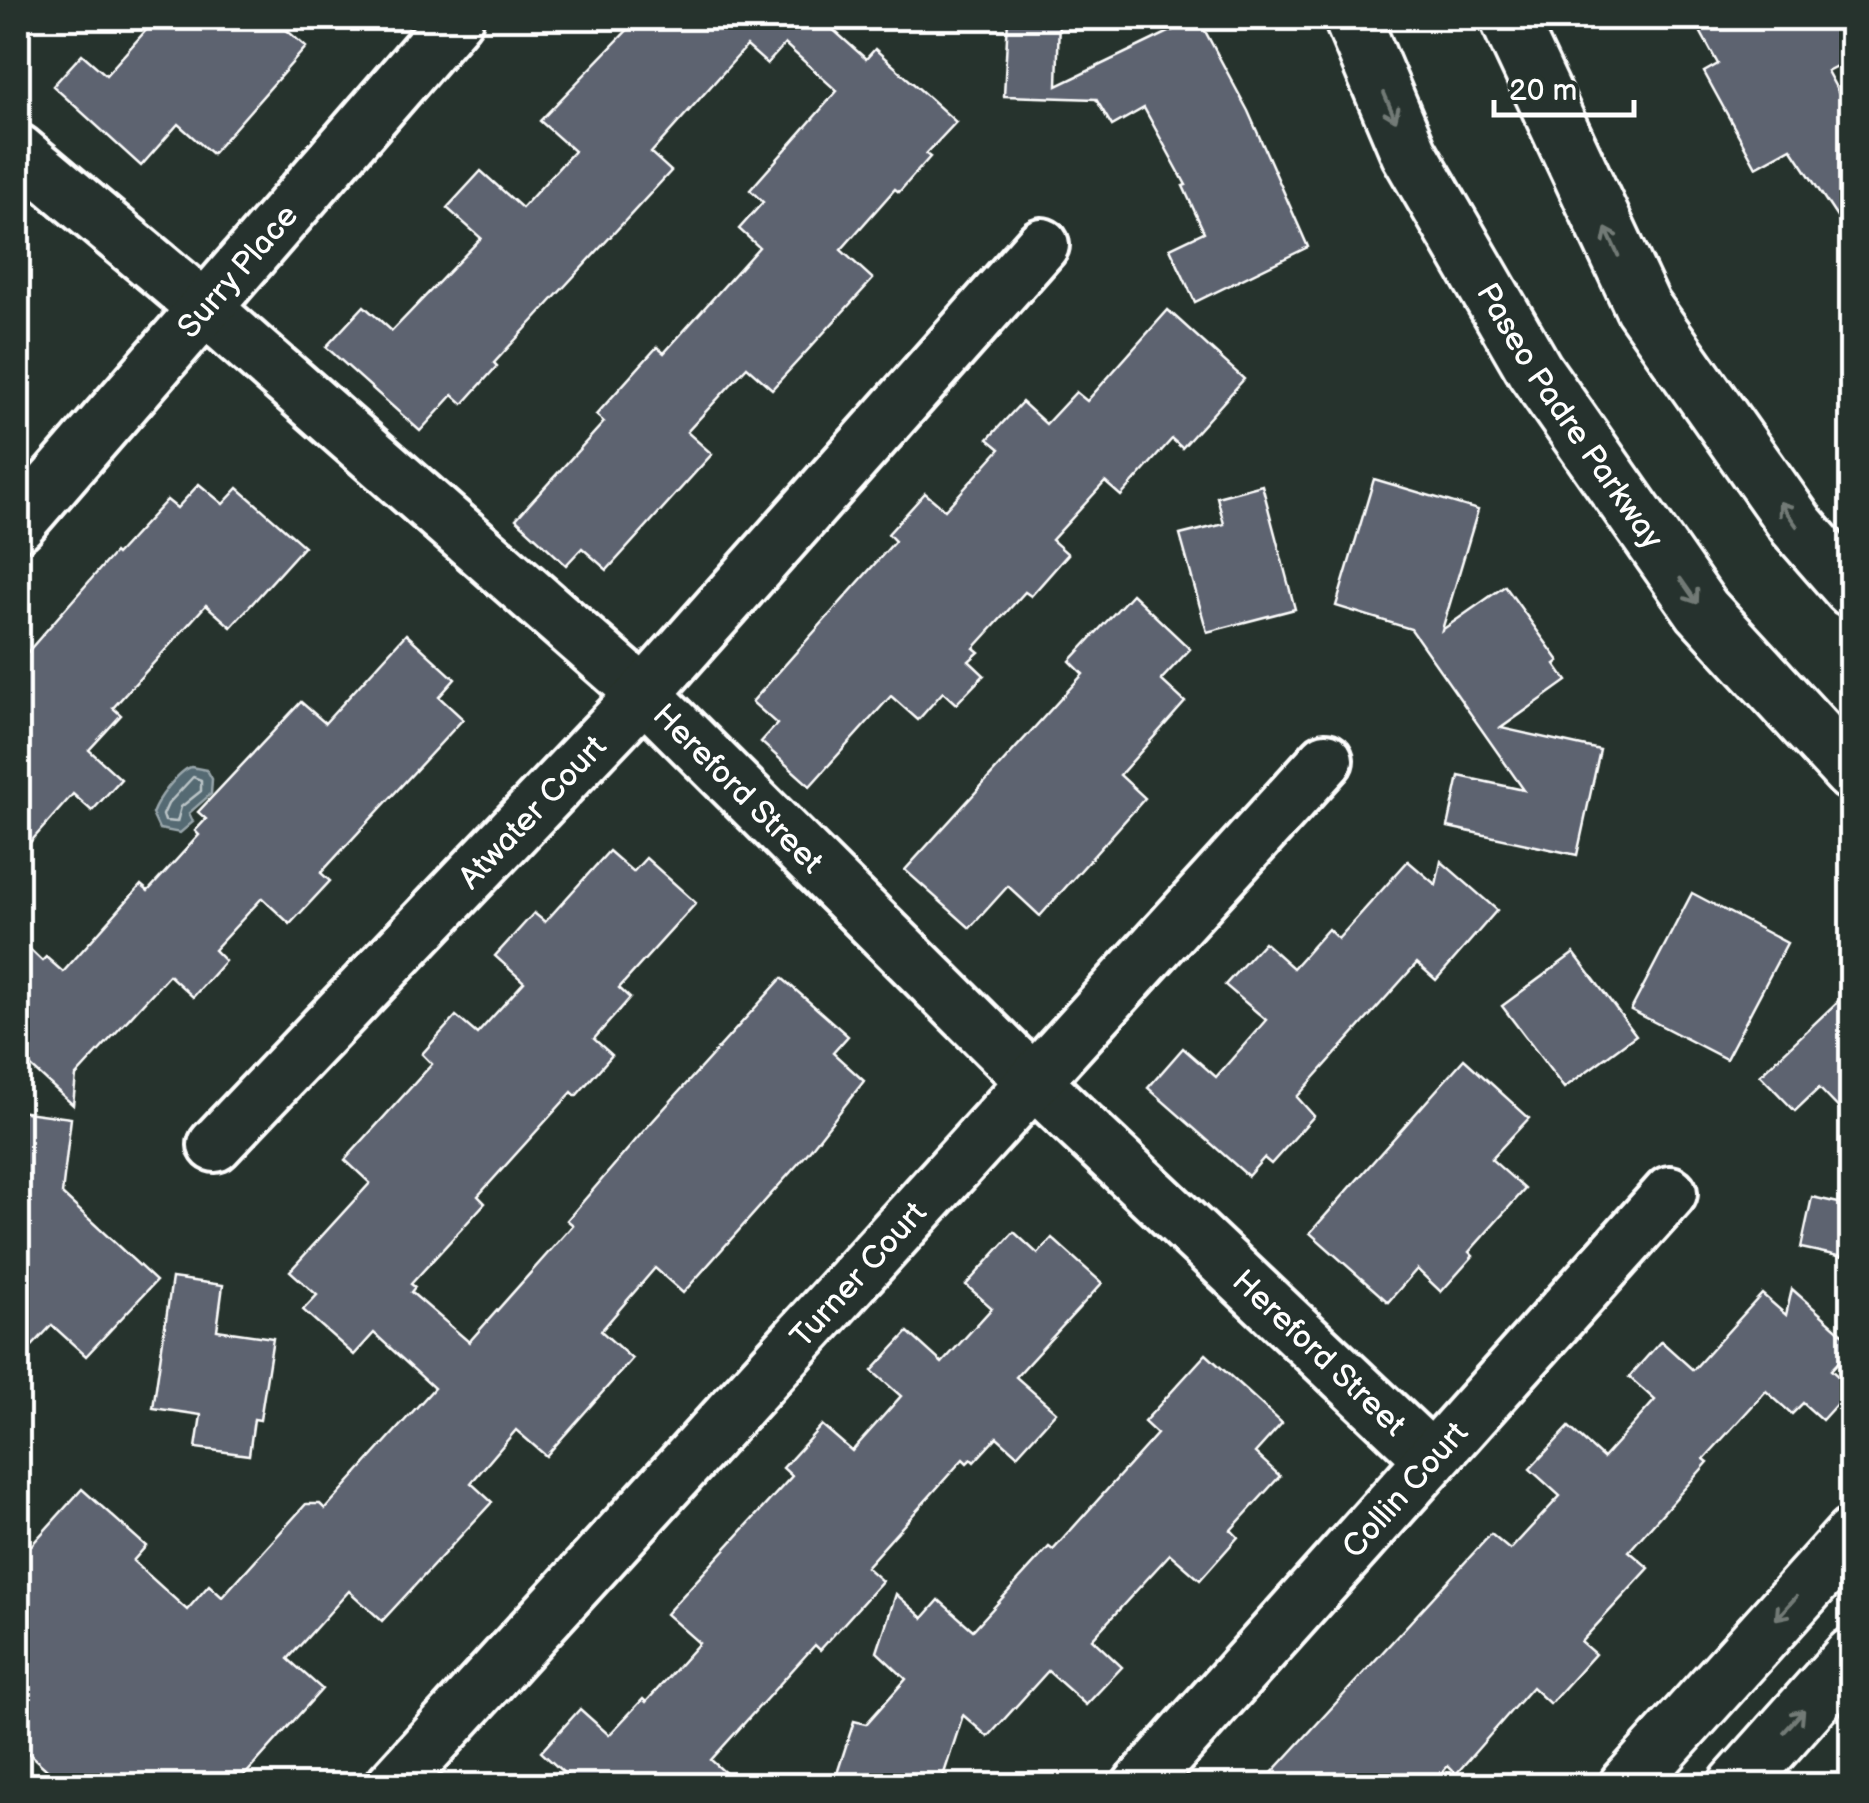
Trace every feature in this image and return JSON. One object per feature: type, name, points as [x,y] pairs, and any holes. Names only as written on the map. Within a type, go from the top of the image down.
[{"type":"main road","name":"Paseo Padre Parkway","points":[[1352,18],[1410,154],[1535,372],[1702,610],[1852,773]]},
{"type":"main road","points":[[1508,18],[1643,307],[1796,526],[1852,588]]},
{"type":"main road","points":[[1627,1786],[1852,1536]]},
{"type":"main road","points":[[1736,1786],[1852,1656]]},
{"type":"street","name":"Surry Place","points":[[18,524],[456,18]]},
{"type":"street","name":"Hereford Street","points":[[18,152],[206,309],[644,694],[1032,1080],[1432,1458]]},
{"type":"street","name":"Atwater Court","points":[[215,1146],[644,694],[1042,246]]},
{"type":"street","name":"Turner Court","points":[[417,1777],[1032,1080],[1326,760]]},
{"type":"street","name":"Collin Court","points":[[1140,1786],[1670,1192]]},
{"type":"water","points":[[191,767],[207,770],[212,779],[211,794],[189,813],[193,822],[180,833],[159,829],[152,814],[155,808],[174,780]]},
{"type":"building","points":[[157,18],[273,18],[306,47],[212,154],[178,124],[141,166],[53,86],[82,54],[106,75]]},
{"type":"building","points":[[639,18],[820,18],[866,59],[875,49],[956,122],[926,154],[930,157],[899,192],[895,189],[841,250],[873,279],[772,389],[747,367],[687,432],[712,454],[607,570],[582,548],[566,565],[516,519],[604,422],[596,415],[657,347],[664,353],[759,247],[739,229],[763,202],[750,190],[837,91],[785,44],[767,64],[747,46],[651,153],[671,171],[494,363],[497,366],[463,404],[453,395],[420,431],[326,347],[364,306],[392,331],[481,238],[447,208],[481,171],[522,208],[574,151],[540,121]]},
{"type":"building","points":[[1008,18],[1059,18],[1057,86],[1198,18],[1248,111],[1308,247],[1195,302],[1170,248],[1204,232],[1183,186],[1186,185],[1144,108],[1112,126],[1096,99],[1004,96]]},
{"type":"building","points":[[1693,18],[1844,18],[1852,32],[1852,58],[1827,71],[1852,117],[1852,240],[1791,148],[1756,167],[1704,72],[1718,64]]},
{"type":"building","points":[[1168,310],[1244,379],[1182,448],[1172,439],[1121,496],[1105,482],[1052,540],[1068,554],[1031,596],[1025,592],[974,648],[979,652],[969,661],[984,675],[956,704],[943,692],[918,720],[891,696],[810,786],[761,742],[777,724],[752,702],[895,541],[888,534],[925,493],[945,510],[1000,449],[988,439],[1022,402],[1046,424],[1076,392],[1087,401]]},
{"type":"building","points":[[1374,479],[1478,510],[1442,630],[1505,586],[1559,661],[1555,664],[1567,681],[1501,728],[1600,750],[1577,855],[1448,827],[1459,776],[1524,790],[1411,629],[1336,606]]},
{"type":"building","points":[[199,484],[223,504],[238,488],[304,546],[231,627],[206,605],[113,708],[121,715],[89,750],[121,779],[92,811],[73,794],[18,856],[18,663],[114,553],[167,500],[177,508]]},
{"type":"building","points":[[1262,485],[1295,609],[1207,632],[1180,535],[1224,524],[1217,497]]},
{"type":"building","points":[[1132,594],[1190,649],[1161,680],[1185,702],[1120,775],[1145,798],[1040,916],[1008,886],[970,928],[905,870],[1083,674],[1070,661]]},
{"type":"building","points":[[406,634],[455,679],[439,697],[463,719],[321,873],[330,881],[290,924],[262,898],[214,950],[225,961],[193,997],[169,975],[76,1076],[73,1105],[18,1055],[18,938],[42,961],[46,957],[63,972],[141,885],[148,891],[199,835],[195,831],[206,819],[198,812],[301,702],[325,723]]},
{"type":"building","points":[[609,851],[633,872],[646,858],[696,903],[619,988],[630,998],[594,1039],[612,1055],[576,1096],[572,1092],[478,1196],[485,1203],[411,1284],[415,1287],[411,1292],[469,1342],[573,1225],[567,1220],[782,978],[848,1036],[833,1053],[864,1081],[806,1155],[683,1293],[655,1268],[601,1331],[632,1359],[546,1456],[516,1430],[471,1483],[492,1502],[382,1621],[349,1591],[288,1659],[322,1689],[235,1786],[65,1786],[18,1744],[18,1560],[82,1489],[146,1546],[133,1561],[187,1610],[209,1585],[222,1597],[306,1504],[320,1504],[325,1509],[434,1388],[374,1333],[354,1355],[303,1310],[317,1295],[290,1271],[370,1183],[345,1160],[432,1064],[422,1054],[456,1016],[477,1034],[524,982],[495,956],[534,913],[545,922]]},
{"type":"building","points":[[1408,861],[1436,885],[1441,861],[1497,910],[1436,980],[1417,963],[1297,1097],[1314,1116],[1271,1164],[1264,1158],[1248,1176],[1148,1088],[1183,1048],[1216,1077],[1266,1020],[1225,985],[1264,942],[1293,968],[1328,929],[1338,939]]},
{"type":"building","points":[[1692,893],[1787,943],[1726,1059],[1631,1010]]},
{"type":"building","points":[[1574,953],[1636,1035],[1564,1088],[1502,1006]]},
{"type":"building","points":[[1852,988],[1852,1122],[1819,1088],[1795,1111],[1760,1075]]},
{"type":"building","points":[[1464,1059],[1529,1118],[1491,1159],[1525,1189],[1469,1252],[1473,1256],[1441,1292],[1417,1269],[1388,1302],[1310,1233]]},
{"type":"building","points":[[18,1111],[71,1118],[62,1194],[156,1281],[86,1356],[52,1325],[18,1361]]},
{"type":"building","points":[[1812,1197],[1852,1206],[1852,1259],[1801,1248]]},
{"type":"building","points":[[1014,1232],[1038,1254],[1052,1238],[1102,1283],[1016,1377],[1056,1412],[1017,1455],[997,1437],[974,1462],[963,1459],[866,1567],[882,1581],[820,1650],[815,1645],[711,1760],[740,1786],[578,1786],[541,1752],[580,1709],[609,1735],[643,1699],[646,1702],[699,1643],[666,1614],[792,1476],[783,1468],[822,1425],[852,1451],[901,1396],[872,1371],[908,1332],[942,1363],[992,1308],[966,1285]]},
{"type":"building","points":[[172,1278],[223,1285],[217,1330],[273,1338],[260,1420],[254,1419],[249,1455],[196,1448],[201,1415],[153,1408]]},
{"type":"building","points":[[1792,1289],[1852,1342],[1852,1348],[1831,1370],[1851,1388],[1822,1420],[1803,1403],[1792,1414],[1766,1391],[1629,1551],[1649,1568],[1581,1642],[1595,1654],[1550,1704],[1532,1687],[1456,1774],[1448,1766],[1430,1786],[1260,1786],[1491,1534],[1510,1550],[1560,1496],[1530,1469],[1569,1427],[1603,1458],[1655,1400],[1629,1377],[1661,1341],[1693,1370],[1762,1294],[1786,1315]]},
{"type":"building","points":[[1206,1354],[1282,1423],[1255,1453],[1280,1476],[1231,1530],[1238,1537],[1200,1580],[1170,1554],[1092,1639],[1122,1667],[1086,1705],[1048,1671],[988,1737],[963,1715],[940,1786],[833,1786],[854,1721],[866,1724],[906,1679],[877,1652],[896,1594],[923,1618],[939,1600],[973,1630],[1049,1547],[1053,1550],[1157,1434],[1144,1422]]}]
